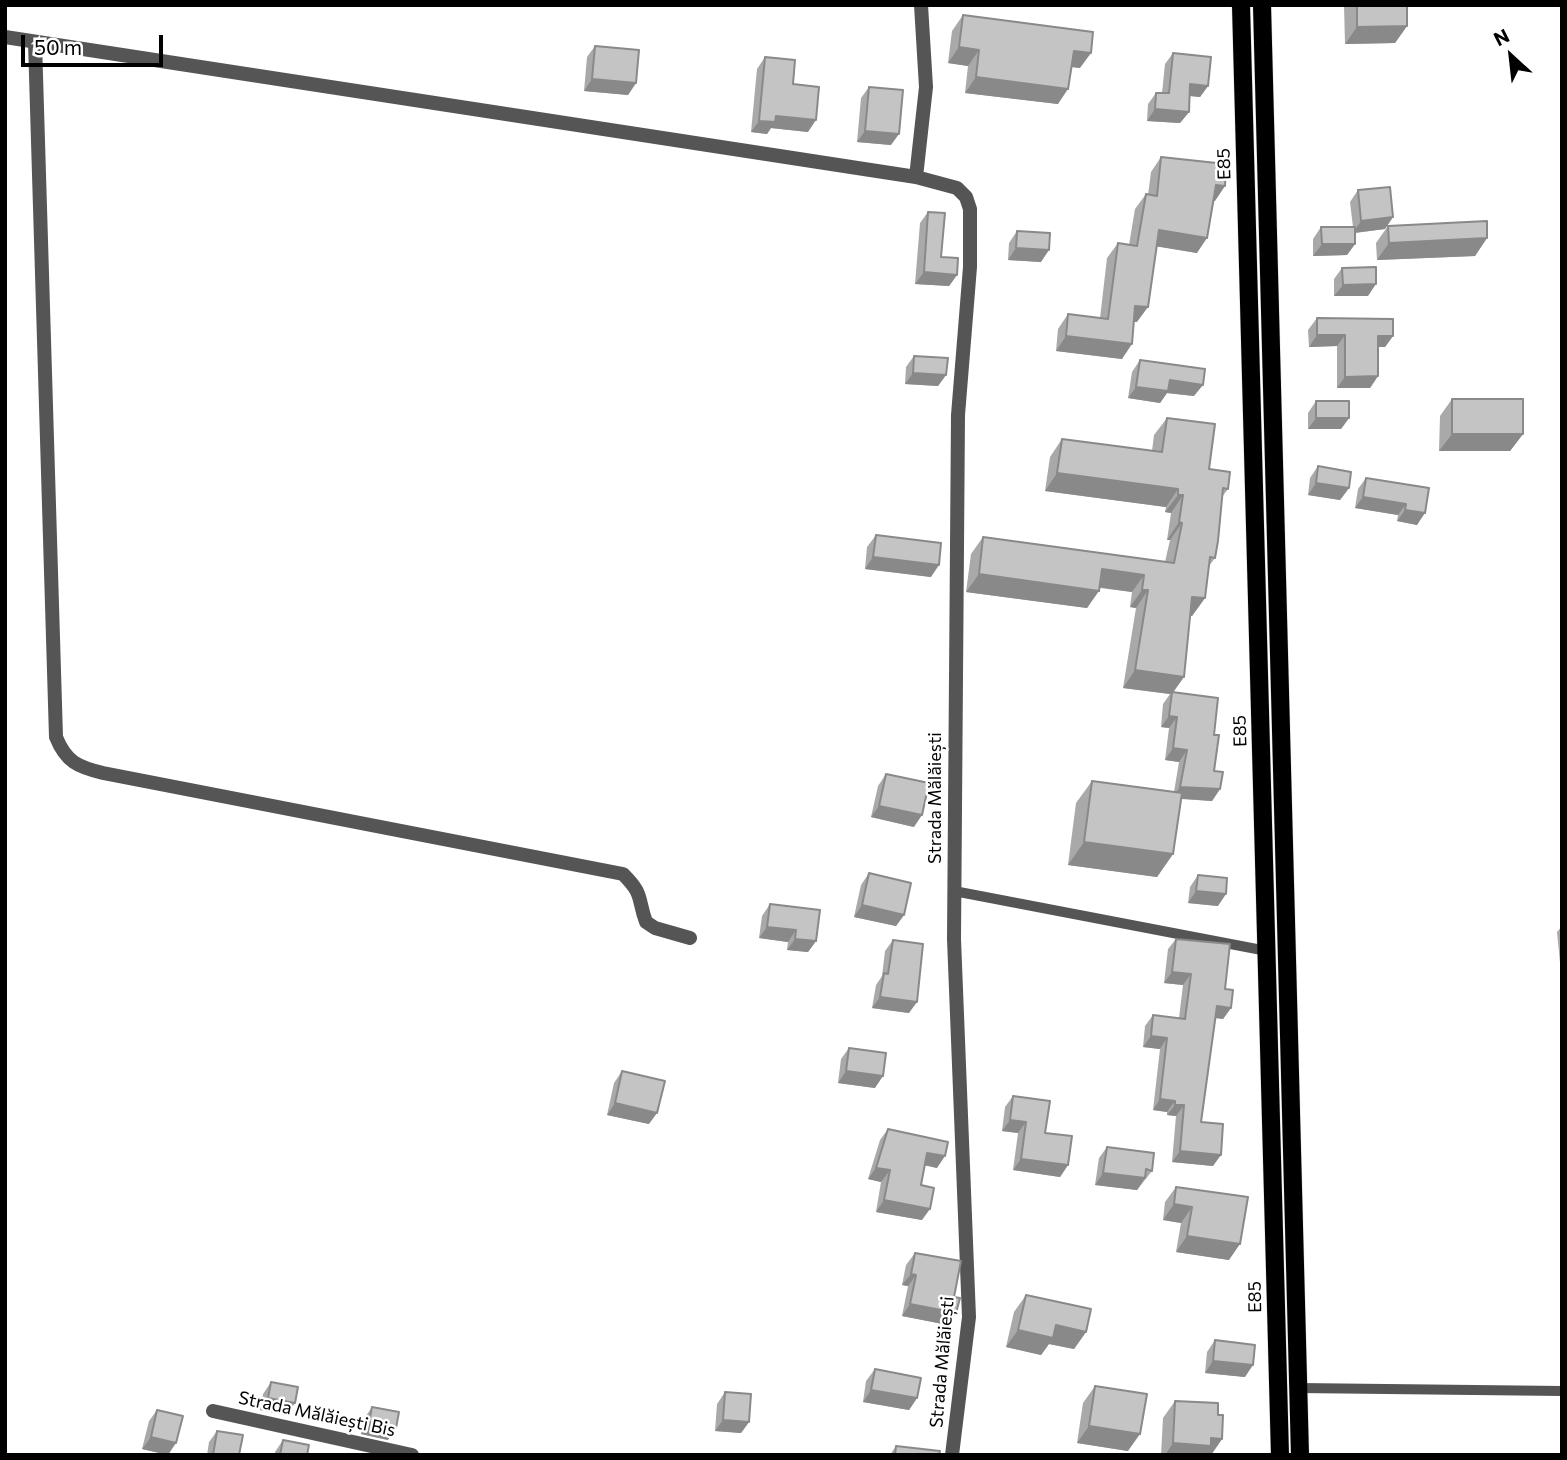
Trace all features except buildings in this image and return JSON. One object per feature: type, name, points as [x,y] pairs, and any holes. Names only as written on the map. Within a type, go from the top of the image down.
[{"type":"main road","name":"E85","points":[[1241,5],[1280,1455]]},
{"type":"main road","points":[[1262,5],[1300,1455]]},
{"type":"street","points":[[916,177],[926,87],[921,5]]},
{"type":"street","name":"Strada Mălăiești","points":[[5,37],[916,177],[957,188],[966,197],[970,209],[970,267],[958,415],[954,891],[969,1317],[952,1455]]},
{"type":"street","points":[[34,42],[56,737],[62,754],[77,767],[103,773],[623,874],[636,887],[642,899],[646,922],[655,928],[690,938]]},
{"type":"street","name":"Strada Mălăiești Bis","points":[[213,1411],[412,1455]]},
{"type":"lane","points":[[954,891],[1267,951]]},
{"type":"lane","points":[[1298,1388],[1562,1391]]}]
